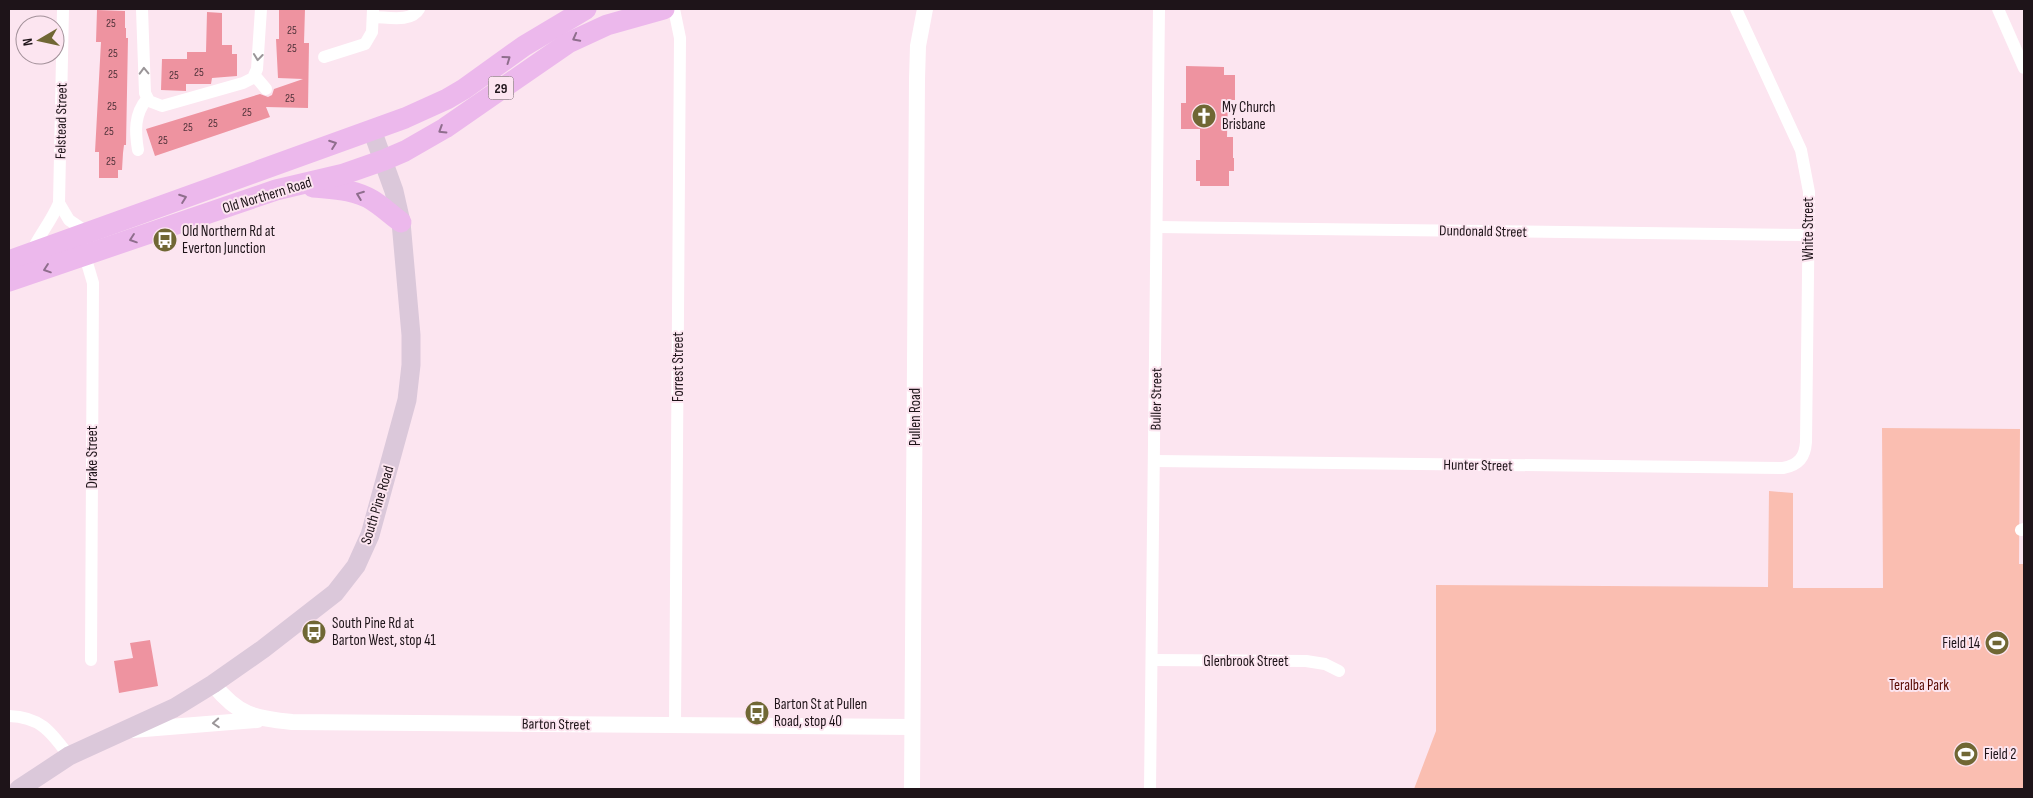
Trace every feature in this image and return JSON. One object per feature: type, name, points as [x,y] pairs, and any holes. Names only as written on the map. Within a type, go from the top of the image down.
[{"type":"highway","name":"29","points":[[372,130],[405,118],[447,99],[532,41],[586,9]]},
{"type":"highway","name":"29","points":[[384,160],[405,151],[446,128],[568,43],[616,15],[664,9]]},
{"type":"highway","name":"Old Northern Road","points":[[9,261],[372,130]]},
{"type":"highway","name":"Old Northern Road","points":[[9,281],[268,193],[344,174],[384,160]]},
{"type":"highway","points":[[296,185],[343,190],[362,195],[372,200],[401,222]]},
{"type":"main road","name":"South Pine Road","points":[[19,789],[69,756],[174,708],[213,684],[263,649],[335,593],[356,566],[370,535],[407,400],[411,365],[411,335],[401,222],[397,200],[372,130]]},
{"type":"street","name":"Felstead Street","points":[[30,254],[39,236],[52,220],[58,204],[63,9]]},
{"type":"street","points":[[138,150],[135,131],[138,116],[147,99],[144,86],[142,9]]},
{"type":"street","points":[[261,9],[261,27],[255,76],[266,89]]},
{"type":"street","points":[[324,57],[365,44],[372,32],[373,13],[410,17],[416,14],[419,9]]},
{"type":"street","name":"Forrest Street","points":[[674,9],[680,38],[675,725]]},
{"type":"street","name":"Pullen Road","points":[[912,789],[918,46],[914,9]]},
{"type":"street","name":"Pullen Road","points":[[918,46],[925,9]]},
{"type":"street","name":"Buller Street","points":[[1150,789],[1160,9]]},
{"type":"street","name":"White Street","points":[[1736,9],[1801,150],[1809,192],[1806,442],[1804,456],[1799,462]]},
{"type":"street","points":[[1998,9],[2024,68]]},
{"type":"street","points":[[147,99],[156,105],[166,106],[243,84],[255,76]]},
{"type":"street","points":[[58,204],[69,220],[88,233]]},
{"type":"street","name":"Dundonald Street","points":[[1158,227],[1808,235]]},
{"type":"street","name":"Drake Street","points":[[85,256],[93,284],[91,660]]},
{"type":"street","name":"Hunter Street","points":[[1155,462],[1783,468],[1799,462]]},
{"type":"street","name":"Glenbrook Street","points":[[1152,660],[1306,661],[1325,664],[1339,671]]},
{"type":"street","name":"Barton Street","points":[[213,684],[232,706],[251,716],[292,722],[912,727]]},
{"type":"street","points":[[9,716],[35,720],[48,728],[69,756]]},
{"type":"street","points":[[128,730],[265,719]]},
{"type":"green space","name":"Teralba Park","points":[[1882,428],[2020,429],[2019,564],[2024,564],[2024,789],[1414,789],[1436,731],[1436,585],[1768,587],[1769,491],[1793,493],[1793,588],[1883,588]]},
{"type":"building","points":[[279,9],[305,9],[304,43],[309,43],[308,108],[266,107],[270,117],[155,156],[146,129],[260,94],[268,97],[272,95],[274,89],[303,79],[278,78],[276,39],[279,39]]},
{"type":"building","points":[[97,10],[125,11],[126,38],[128,38],[126,145],[124,145],[122,170],[118,170],[118,178],[99,178],[99,152],[95,152],[101,42],[96,42]]},
{"type":"building","points":[[207,12],[222,13],[222,45],[232,45],[232,54],[237,54],[237,76],[212,78],[211,84],[186,84],[186,91],[161,90],[162,59],[187,59],[187,52],[206,52]]},
{"type":"building","name":"My Church Brisbane","points":[[1186,66],[1224,67],[1224,75],[1235,75],[1235,100],[1228,100],[1227,137],[1233,137],[1234,158],[1234,171],[1229,171],[1229,186],[1200,186],[1200,181],[1196,181],[1196,160],[1200,160],[1200,129],[1181,129],[1181,103],[1186,103]]},
{"type":"building","points":[[150,640],[158,686],[119,693],[114,661],[133,658],[130,643]]},
{"type":"place","name":"My Church Brisbane","points":[[1204,116]]},
{"type":"place","name":"Old Northern Rd at Everton Junction","points":[[165,240]]},
{"type":"place","name":"South Pine Rd at Barton West, stop 41","points":[[314,632]]},
{"type":"place","name":"Field 14","points":[[1997,643]]},
{"type":"place","name":"Barton St at Pullen Road, stop 40","points":[[757,713]]},
{"type":"place","name":"Field 2","points":[[1966,754]]}]
